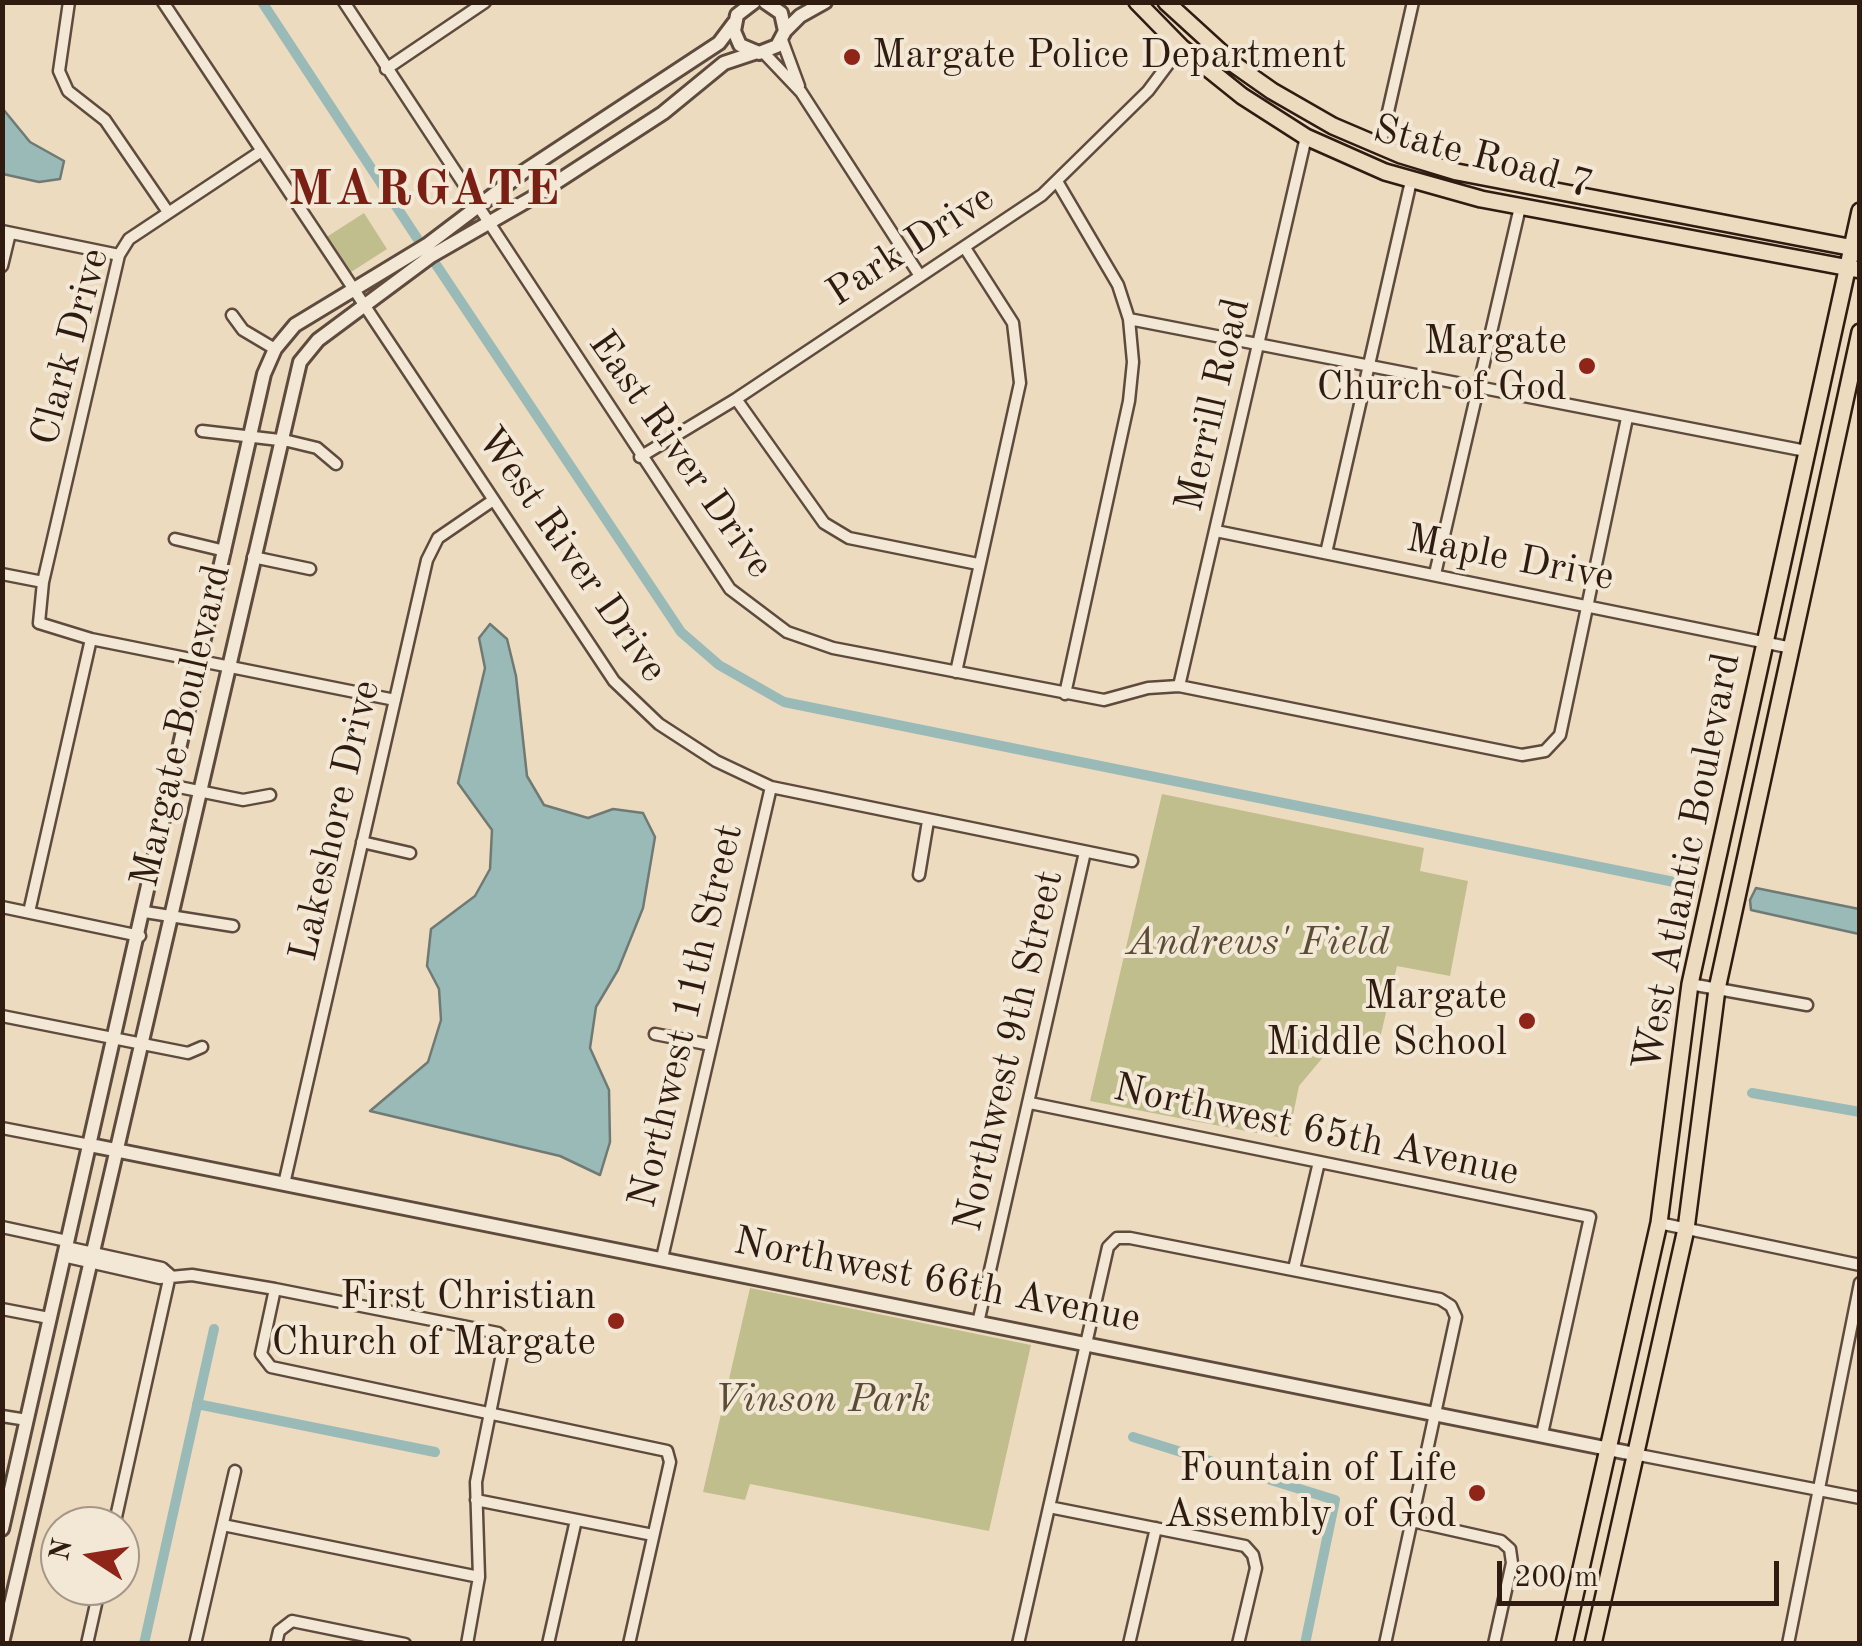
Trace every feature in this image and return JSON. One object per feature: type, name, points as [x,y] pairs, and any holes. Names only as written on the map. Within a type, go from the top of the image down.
[{"type":"main road","name":"State Road 7","points":[[1137,2],[1182,47],[1242,96],[1337,152],[1411,180],[1520,207],[1853,269]]},
{"type":"main road","name":"State Road 7","points":[[1166,2],[1235,65],[1296,106],[1380,147],[1430,164],[1529,186],[1856,248]]},
{"type":"main road","points":[[1182,47],[1199,47],[1224,67],[1235,65]]},
{"type":"main road","points":[[1337,152],[1364,154],[1380,147]]},
{"type":"main road","points":[[1480,198],[1529,186]]},
{"type":"main road","points":[[1520,207],[1563,193]]},
{"type":"main road","name":"West Atlantic Boulevard","points":[[1564,1644],[1659,1224],[1690,984],[1806,452],[1853,269],[1860,211]]},
{"type":"main road","name":"West Atlantic Boulevard","points":[[1593,1644],[1686,1229],[1716,989],[1860,332]]},
{"type":"street","points":[[70,2],[59,70],[68,91],[105,120],[168,212]]},
{"type":"street","name":"West River Drive","points":[[164,2],[614,681],[659,724],[716,761],[771,787],[1132,861]]},
{"type":"street","name":"East River Drive","points":[[344,2],[730,589],[756,613],[787,632],[833,648],[1064,694],[1104,700],[1148,688],[1180,686],[1522,755],[1545,751],[1560,735],[1589,604]]},
{"type":"street","name":"Margate Boulevard","points":[[2,1529],[48,1318],[140,936],[264,374],[275,349],[295,325],[427,245],[477,206],[719,43],[734,13],[754,2]]},
{"type":"street","points":[[783,36],[800,16],[826,2]]},
{"type":"street","points":[[1380,147],[1413,2]]},
{"type":"street","points":[[766,3],[781,13],[783,36],[801,92]]},
{"type":"street","points":[[386,69],[478,4]]},
{"type":"street","points":[[734,13],[736,38],[759,53],[801,92],[920,276]]},
{"type":"street","name":"Margate Boulevard","points":[[4,1643],[300,362],[318,340],[430,256],[488,224],[681,101],[724,63],[759,53],[783,36]]},
{"type":"street","name":"Park Drive","points":[[640,456],[736,399],[1058,183],[1148,91],[1182,47]]},
{"type":"street","name":"Merrill Road","points":[[1180,686],[1306,136]]},
{"type":"street","name":"Clark Drive","points":[[91,638],[39,623],[43,582],[119,255],[128,239],[260,152]]},
{"type":"street","points":[[1326,553],[1411,180]]},
{"type":"street","points":[[1058,183],[1097,244],[1130,319],[1133,362],[1129,401],[1064,694]]},
{"type":"street","points":[[1435,574],[1520,207]]},
{"type":"street","points":[[2,266],[6,232],[119,255]]},
{"type":"street","points":[[956,672],[1020,383],[1013,323],[965,248]]},
{"type":"street","points":[[232,315],[243,330],[275,349]]},
{"type":"street","points":[[1130,319],[1806,452]]},
{"type":"street","points":[[736,399],[806,503],[824,523],[849,538],[978,564]]},
{"type":"street","points":[[1589,604],[1627,418]]},
{"type":"street","points":[[202,431],[317,448],[336,464]]},
{"type":"street","name":"Lakeshore Drive","points":[[284,1184],[427,560],[438,538],[492,501]]},
{"type":"street","name":"Maple Drive","points":[[1216,531],[1792,648]]},
{"type":"street","points":[[175,539],[224,552]]},
{"type":"street","points":[[253,557],[310,569]]},
{"type":"street","points":[[2,574],[43,582]]},
{"type":"street","points":[[29,912],[91,638],[395,700]]},
{"type":"street","points":[[174,786],[242,800],[270,795]]},
{"type":"street","name":"Northwest 11th Street","points":[[662,1258],[771,787]]},
{"type":"street","points":[[919,875],[928,821]]},
{"type":"street","points":[[362,842],[410,854]]},
{"type":"street","name":"Northwest 9th Street","points":[[978,1323],[1086,852]]},
{"type":"street","points":[[2,907],[140,936]]},
{"type":"street","points":[[145,912],[234,926]]},
{"type":"street","points":[[1690,984],[1807,1005]]},
{"type":"street","points":[[2,1016],[188,1053],[202,1048]]},
{"type":"street","points":[[655,1034],[711,1045]]},
{"type":"street","name":"Northwest 65th Avenue","points":[[1030,1103],[1590,1217],[1542,1434]]},
{"type":"street","name":"Northwest 66th Avenue","points":[[2,1128],[1860,1498]]},
{"type":"street","points":[[1294,1269],[1319,1162]]},
{"type":"street","points":[[1659,1224],[1860,1265]]},
{"type":"street","points":[[2,1228],[160,1278],[170,1275],[275,1289],[498,1333],[506,1339],[476,1500],[480,1577],[467,1644]]},
{"type":"street","points":[[1018,1644],[1108,1248],[1117,1238],[1294,1269],[1440,1300],[1452,1306],[1456,1317],[1385,1644]]},
{"type":"street","points":[[118,1506],[170,1275]]},
{"type":"street","points":[[1788,1644],[1860,1283]]},
{"type":"street","points":[[275,1289],[261,1354],[271,1368],[667,1451],[670,1462],[628,1644]]},
{"type":"street","points":[[2,1309],[48,1318]]},
{"type":"street","points":[[2,1416],[27,1420]]},
{"type":"street","points":[[195,1644],[235,1471]]},
{"type":"street","points":[[476,1500],[653,1536]]},
{"type":"street","points":[[1049,1508],[1244,1546],[1254,1556],[1256,1568],[1238,1644]]},
{"type":"street","points":[[548,1644],[576,1520]]},
{"type":"street","points":[[1412,1522],[1501,1541],[1510,1550],[1512,1563],[1494,1644]]},
{"type":"street","points":[[223,1526],[480,1577]]},
{"type":"street","points":[[1130,1644],[1156,1528]]},
{"type":"street","points":[[88,1644],[96,1606]]},
{"type":"street","points":[[276,1644],[285,1623],[405,1644]]},
{"type":"green space","points":[[364,213],[387,249],[348,274],[325,238]]},
{"type":"green space","name":"Andrews' Field","points":[[1162,794],[1424,848],[1420,871],[1468,881],[1450,976],[1397,966],[1380,1038],[1330,1049],[1299,1086],[1288,1139],[1090,1101]]},
{"type":"green space","name":"Vinson Park","points":[[750,1288],[1031,1345],[989,1531],[750,1484],[745,1500],[703,1492]]},
{"type":"water","points":[[3,109],[30,142],[64,161],[60,179],[39,182],[3,174]]},
{"type":"water","points":[[490,624],[507,639],[516,676],[527,776],[544,805],[588,818],[613,809],[643,813],[655,837],[643,908],[618,970],[596,1007],[590,1048],[609,1090],[610,1142],[600,1175],[560,1156],[370,1111],[428,1062],[441,1020],[439,989],[427,966],[431,929],[475,896],[490,869],[492,830],[458,783],[485,668],[479,638]]},
{"type":"water","points":[[1756,888],[1859,909],[1859,934],[1751,910],[1750,900]]},
{"type":"waterway","points":[[262,2],[417,238]]},
{"type":"waterway","points":[[435,263],[681,632],[719,665],[784,702],[1694,886]]},
{"type":"waterway","points":[[1752,1093],[1860,1112]]},
{"type":"waterway","points":[[144,1644],[214,1329]]},
{"type":"waterway","points":[[197,1404],[435,1452]]},
{"type":"waterway","points":[[1133,1437],[1335,1500],[1305,1644]]},
{"type":"place","name":"Margate Police Department","points":[[852,57]]},
{"type":"place","name":"Margate Church of God","points":[[1587,366]]},
{"type":"place","name":"Margate Middle School","points":[[1527,1021]]},
{"type":"place","name":"First Christian Church of Margate","points":[[616,1321]]},
{"type":"place","name":"Fountain of Life Assembly of God","points":[[1477,1493]]},
{"type":"district","name":"MARGATE","points":[[425,191]]}]
